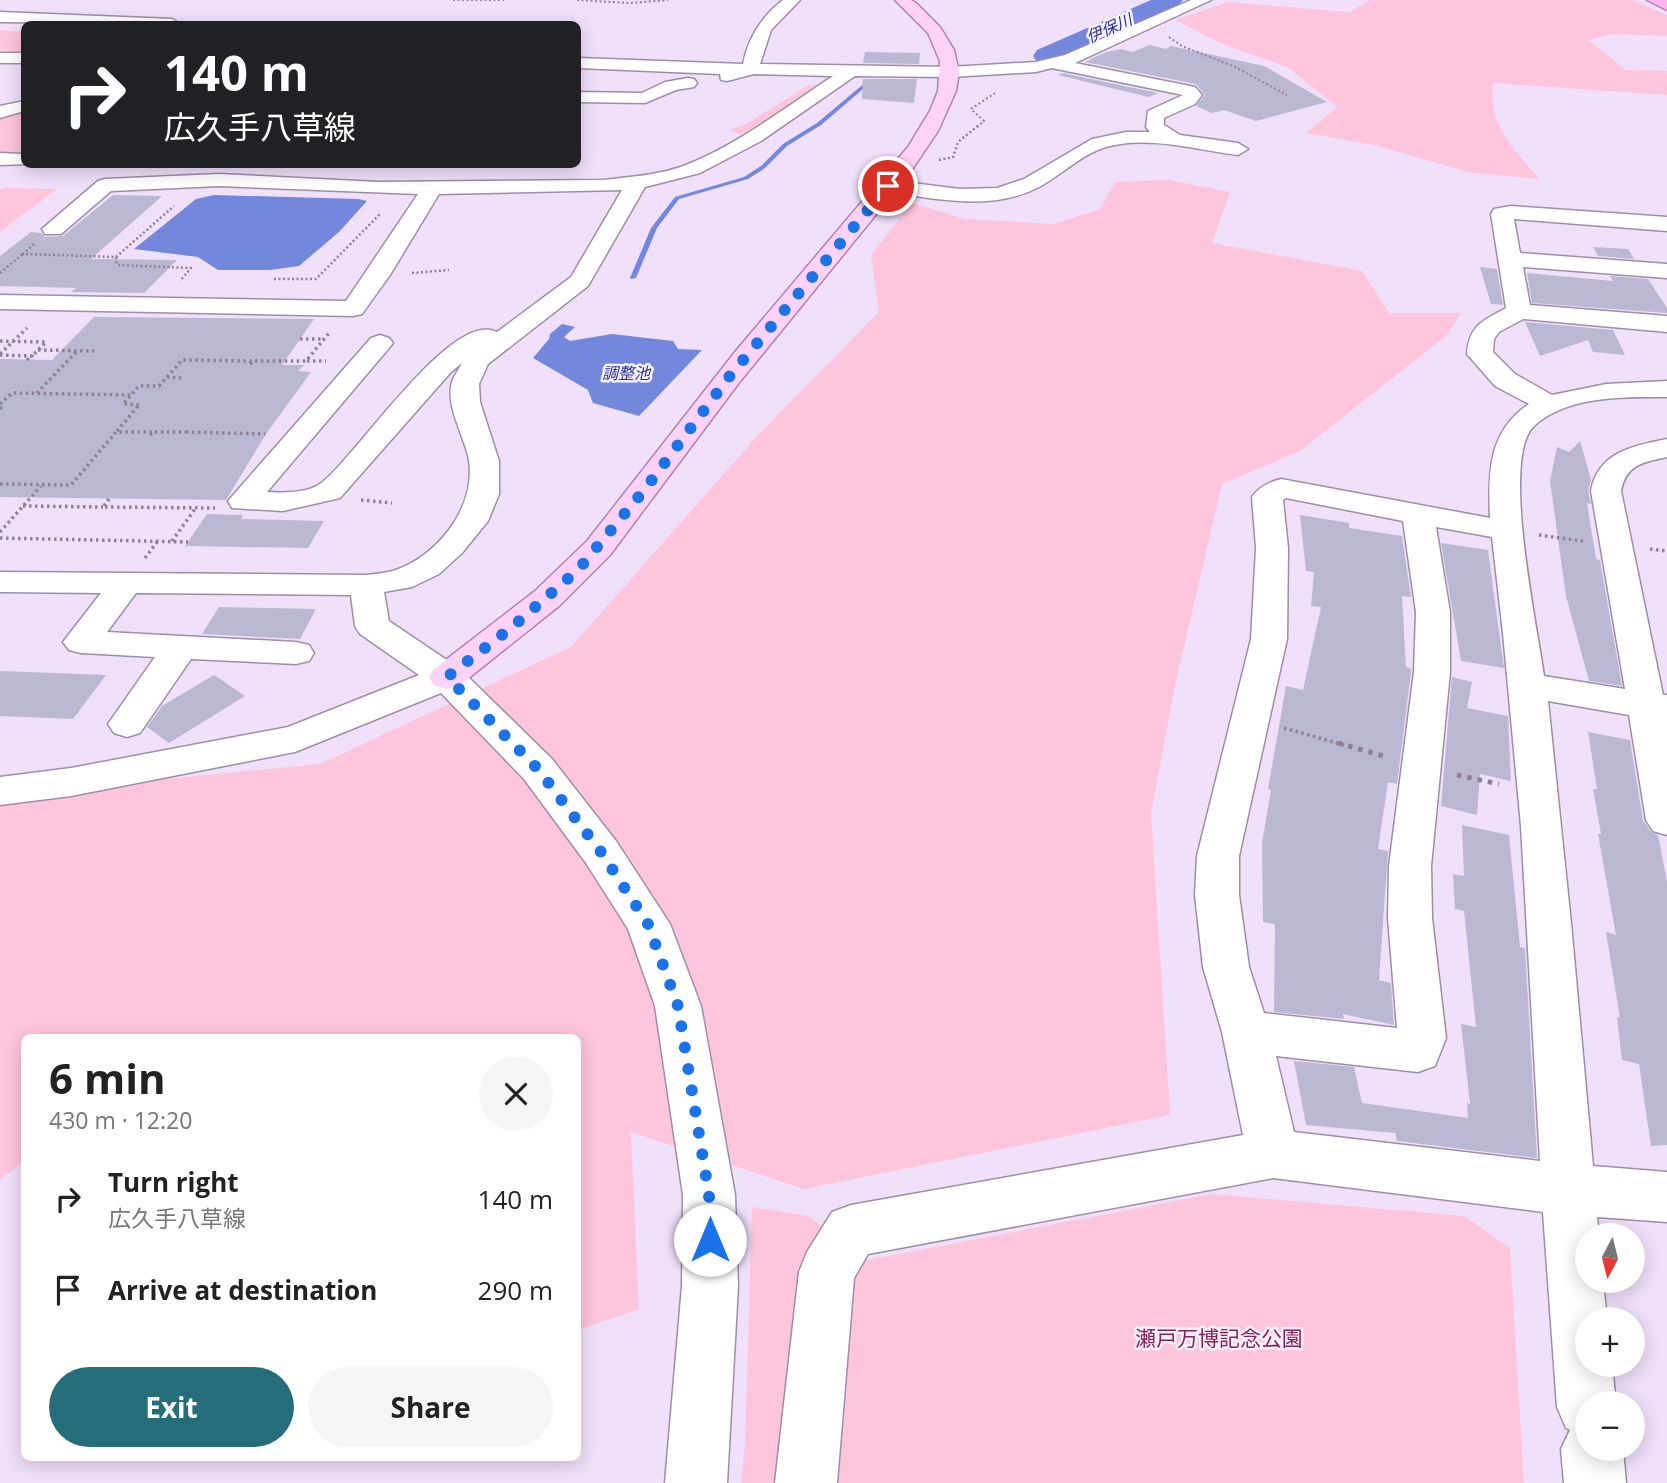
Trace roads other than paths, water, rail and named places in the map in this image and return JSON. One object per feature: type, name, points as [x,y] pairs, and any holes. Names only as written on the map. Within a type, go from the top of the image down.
[{"type":"highway","points":[[1654,0],[1667,5]]},
{"type":"main road","points":[[447,677],[511,628],[578,570],[645,489],[729,377],[910,158],[944,99],[950,72],[948,54],[934,30],[902,0]]},
{"type":"street","points":[[751,70],[754,46],[760,34],[777,11],[793,0]]},
{"type":"street","points":[[581,63],[623,67],[950,72],[1036,67],[1055,64],[1204,0]]},
{"type":"street","points":[[0,17],[98,21]]},
{"type":"street","points":[[0,58],[21,58]]},
{"type":"street","points":[[1055,64],[1189,91],[1193,95],[1189,100],[1155,115],[1155,127],[1173,139]]},
{"type":"street","points":[[581,97],[645,98],[671,86],[751,70]]},
{"type":"street","points":[[53,229],[105,185],[204,181],[432,188],[602,186],[637,183],[693,169],[764,131],[851,71]]},
{"type":"street","points":[[638,80],[688,83]]},
{"type":"street","points":[[0,112],[21,107]]},
{"type":"street","points":[[602,186],[625,167],[764,131]]},
{"type":"street","points":[[888,186],[963,194],[1007,191],[1029,184],[1088,147],[1136,138],[1173,139],[1238,149]]},
{"type":"street","points":[[0,159],[21,160]]},
{"type":"street","points":[[336,168],[432,188]]},
{"type":"street","points":[[0,582],[366,585],[400,580],[426,567],[451,546],[472,521],[484,494],[484,461],[466,402],[465,384],[477,360],[503,337],[565,295],[580,281],[637,183]]},
{"type":"street","points":[[0,302],[353,309],[378,275],[432,188]]},
{"type":"street","points":[[1518,311],[1502,214],[1511,212],[1667,223]]},
{"type":"street","points":[[1511,259],[1667,271]]},
{"type":"street","points":[[1550,405],[1505,380],[1480,354],[1480,338],[1490,327],[1518,311],[1667,324]]},
{"type":"street","points":[[380,343],[243,501],[283,502],[329,492],[442,366],[481,336],[503,337]]},
{"type":"street","points":[[1585,1391],[1528,686],[1508,531],[1505,461],[1514,432],[1537,410],[1582,395],[1638,388],[1667,389]]},
{"type":"street","points":[[1667,448],[1628,458],[1615,466],[1607,479],[1605,503],[1618,545],[1657,707],[1667,820]]},
{"type":"street","points":[[1273,1154],[1246,1032],[1226,967],[1217,895],[1218,856],[1269,639],[1272,548],[1267,497],[1281,488],[1508,531]]},
{"type":"street","points":[[1246,1032],[1418,1051],[1422,1038],[1409,918],[1410,866],[1432,672],[1433,612],[1418,513]]},
{"type":"street","points":[[127,583],[81,642],[296,653]]},
{"type":"street","points":[[366,585],[372,626],[447,677],[538,769],[601,852],[648,924],[678,1006],[709,1195],[710,1286],[696,1483]]},
{"type":"street","points":[[82,674],[106,643]]},
{"type":"street","points":[[127,723],[181,647]]},
{"type":"street","points":[[0,792],[71,782],[295,739],[447,677]]},
{"type":"street","points":[[1528,686],[1657,707]]},
{"type":"street","points":[[806,1483],[827,1272],[851,1231],[1273,1154],[1569,1190],[1667,1197]]},
{"type":"street","points":[[1593,1461],[1595,1483]]},
{"type":"water","points":[[214,195],[367,201],[339,232],[299,266],[270,270],[218,270],[198,257],[134,249],[196,199]]},
{"type":"water","name":"調整池","points":[[562,324],[575,327],[564,337],[570,341],[612,334],[673,341],[678,349],[702,350],[639,416],[593,403],[588,390],[533,358],[550,334]]},
{"type":"waterway","name":"伊保川","points":[[1046,56],[1171,0]]},
{"type":"waterway","points":[[633,278],[654,228],[677,198],[746,178],[763,167],[785,145],[819,124],[868,83]]},
{"type":"park label","name":"瀬戸万博記念公園","points":[[1219,1339]]}]
